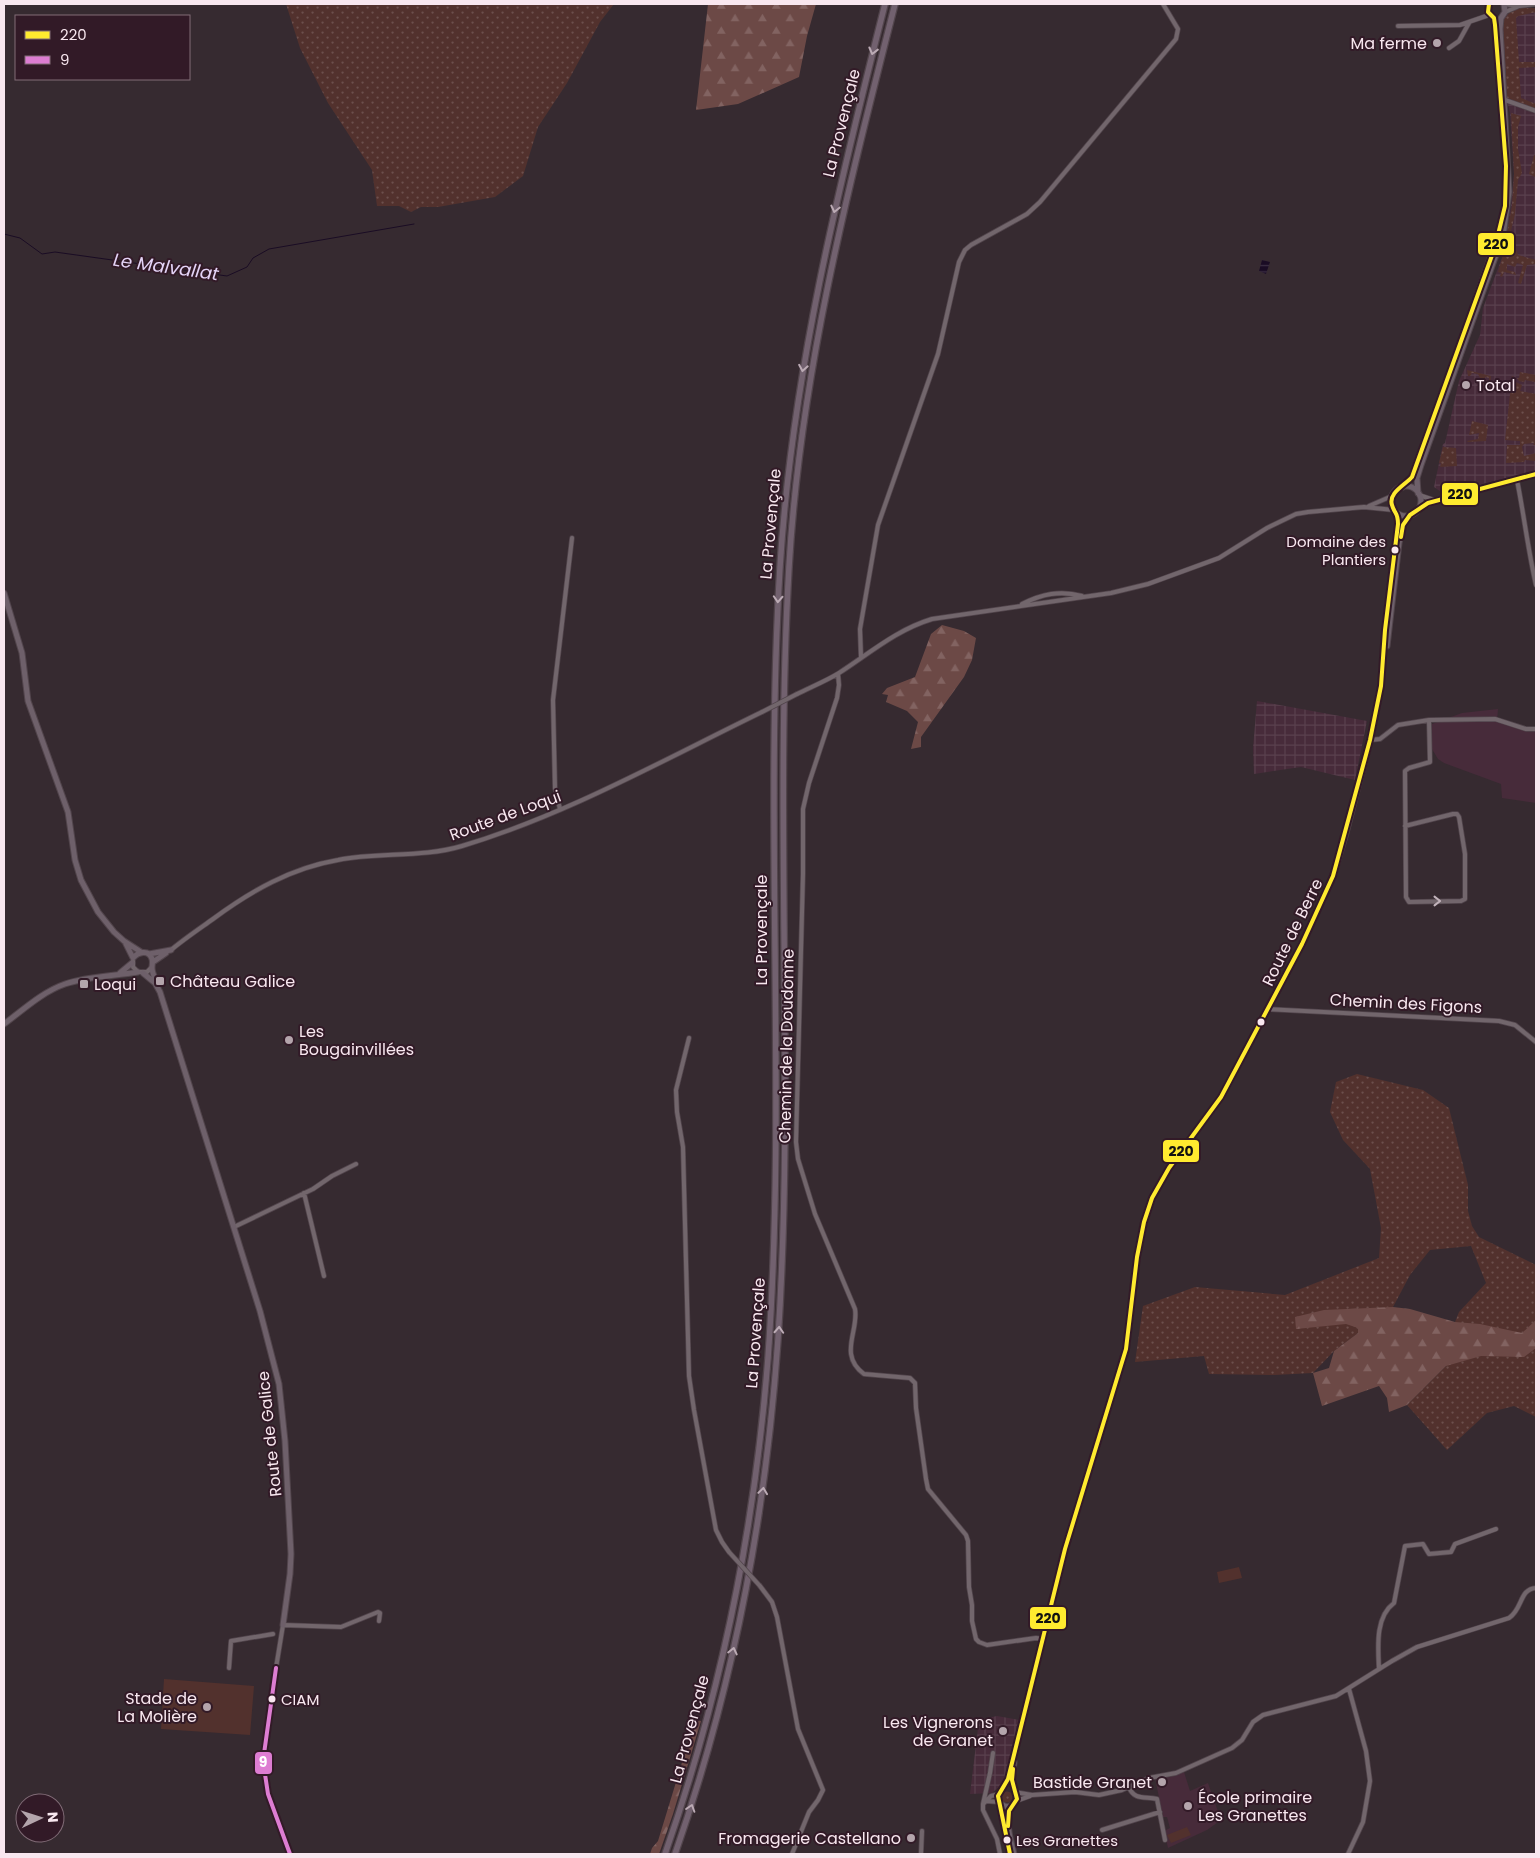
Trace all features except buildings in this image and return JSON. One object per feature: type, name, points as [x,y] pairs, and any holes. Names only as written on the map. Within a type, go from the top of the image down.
[{"type":"highway","name":"La Provençale","points":[[666,1854],[702,1738],[728,1634],[744,1550],[760,1438],[769,1338],[774,1218],[775,677],[778,592],[784,509],[797,402],[816,296],[842,178],[886,4]]},
{"type":"highway","name":"La Provençale","points":[[675,1854],[711,1740],[737,1636],[754,1551],[770,1432],[778,1338],[783,1219],[785,1121],[784,676],[791,537],[803,429],[825,296],[850,181],[895,4]]},
{"type":"main road","points":[[1489,4],[1487,9],[1492,17],[1497,43],[1506,166],[1506,195],[1502,223],[1412,476],[1392,496],[1392,506],[1396,512],[1410,515],[1418,510],[1420,500],[1417,478],[1502,236],[1509,192],[1500,29],[1501,18],[1505,12],[1504,4]]},
{"type":"main road","points":[[1492,17],[1501,18]]},
{"type":"main road","points":[[1403,487],[1411,488],[1418,492]]},
{"type":"main road","name":"Route de Berre","points":[[1001,1791],[1008,1779],[1014,1757],[1065,1549],[1126,1349],[1137,1257],[1144,1222],[1152,1198],[1169,1168],[1221,1097],[1302,944],[1333,876],[1370,740],[1381,686],[1385,630],[1398,524],[1396,512]]},
{"type":"main road","name":"Route de Berre","points":[[1382,671],[1399,543],[1404,525],[1410,515]]},
{"type":"main road","points":[[4,592],[22,653],[28,701],[68,812],[77,870],[86,891],[98,912],[124,941],[141,952],[148,954],[170,950]]},
{"type":"main road","points":[[124,941],[132,961]]},
{"type":"main road","points":[[152,964],[170,950]]},
{"type":"main road","points":[[114,975],[121,973],[136,954],[141,952]]},
{"type":"main road","points":[[148,954],[158,986]]},
{"type":"main road","points":[[4,1024],[34,1002],[68,983],[141,972],[155,984],[160,992]]},
{"type":"main road","name":"Route de Galice","points":[[160,992],[260,1310],[279,1384],[285,1441],[292,1554],[282,1625]]},
{"type":"main road","name":"Route de Galice","points":[[276,1668],[263,1761],[268,1794],[290,1854]]},
{"type":"main road","name":"Route de Berre","points":[[1014,1757],[1012,1780],[1014,1791]]},
{"type":"main road","points":[[1010,1854],[1000,1803],[1001,1791],[1008,1788],[1014,1791],[1016,1801],[1011,1806],[1008,1816],[1008,1828],[1014,1854]]},
{"type":"main road","points":[[1000,1803],[1004,1806],[1011,1806]]},
{"type":"street","points":[[861,657],[860,629],[878,524],[936,362],[955,276],[962,254],[971,245],[1027,214],[1040,202],[1176,39],[1178,29],[1163,4]]},
{"type":"street","points":[[1504,4],[1519,6],[1536,4]]},
{"type":"street","points":[[1505,12],[1519,6]]},
{"type":"street","points":[[1398,26],[1446,26],[1492,17]]},
{"type":"street","points":[[1449,48],[1459,41],[1469,23]]},
{"type":"street","points":[[1505,100],[1536,111]]},
{"type":"street","points":[[1418,510],[1436,500],[1536,474]]},
{"type":"street","points":[[1517,480],[1526,525],[1528,552],[1536,585]]},
{"type":"street","points":[[1418,492],[1436,500]]},
{"type":"street","points":[[1364,507],[1376,504],[1392,496]]},
{"type":"street","points":[[1364,507],[1396,512]]},
{"type":"street","name":"Route de Loqui","points":[[170,950],[244,897],[272,881],[298,870],[339,859],[461,847],[560,810],[717,735],[838,674],[897,633],[918,623],[932,619],[1111,593],[1148,584],[1229,553],[1267,528],[1296,514],[1364,507]]},
{"type":"street","points":[[560,810],[555,788],[553,700],[572,538]]},
{"type":"street","points":[[1020,606],[1034,598],[1052,593],[1077,594],[1085,597]]},
{"type":"street","name":"Chemin de la Doudonne","points":[[838,674],[837,698],[809,782],[803,809],[796,1149],[815,1214],[855,1309],[856,1324],[850,1342],[856,1365],[864,1374],[910,1378],[915,1383],[916,1408],[928,1489],[963,1531],[968,1540],[969,1587],[972,1621],[976,1639],[987,1645],[1036,1638],[1042,1639]]},
{"type":"street","points":[[1370,740],[1380,739],[1398,725],[1429,720],[1495,719],[1526,729],[1536,729]]},
{"type":"street","points":[[1405,826],[1457,814],[1465,854],[1465,899],[1461,901],[1409,902],[1406,898],[1405,826],[1405,771],[1430,762],[1429,720]]},
{"type":"street","points":[[132,961],[141,972],[152,964]]},
{"type":"street","points":[[158,986],[160,992]]},
{"type":"street","name":"Chemin des Figons","points":[[1267,1009],[1499,1021],[1515,1025],[1536,1042]]},
{"type":"street","points":[[689,1038],[676,1090],[677,1112],[683,1147],[690,1381],[716,1530],[729,1552],[772,1602],[777,1617],[798,1729],[823,1790],[809,1812],[792,1854]]},
{"type":"street","points":[[234,1227],[304,1193],[356,1164]]},
{"type":"street","points":[[304,1193],[324,1276]]},
{"type":"street","points":[[1379,1669],[1378,1631],[1387,1608],[1394,1603],[1404,1546],[1423,1544],[1429,1554],[1451,1552],[1455,1544],[1496,1529]]},
{"type":"street","points":[[1014,1791],[1032,1795],[1075,1792],[1100,1795],[1129,1787],[1149,1778],[1178,1772],[1232,1748],[1242,1740],[1253,1722],[1263,1715],[1329,1698],[1349,1689],[1417,1647],[1509,1618],[1519,1609],[1524,1593],[1536,1588]]},
{"type":"street","points":[[282,1625],[338,1627],[378,1612],[380,1614],[379,1621]]},
{"type":"street","name":"Route de Galice","points":[[276,1668],[282,1625]]},
{"type":"street","points":[[229,1668],[231,1641],[273,1634]]},
{"type":"street","points":[[1348,1854],[1363,1822],[1370,1781],[1366,1751],[1349,1689]]},
{"type":"street","points":[[993,1753],[983,1810],[997,1838],[1000,1854]]},
{"type":"street","points":[[1129,1787],[1131,1792],[1140,1798],[1158,1799],[1165,1840]]},
{"type":"street","points":[[984,1802],[1001,1791]]},
{"type":"street","points":[[1016,1801],[1032,1795]]},
{"type":"street","points":[[984,1802],[1000,1803]]},
{"type":"street","points":[[1102,1830],[1160,1812]]},
{"type":"street","points":[[921,1854],[922,1831]]},
{"type":"shaded area","points":[[286,4],[614,4],[600,22],[567,83],[538,127],[523,176],[495,197],[438,207],[421,207],[411,212],[399,206],[377,206],[372,170],[328,103],[300,48]]},
{"type":"shaded area","points":[[1520,8],[1536,8],[1536,471],[1444,494],[1434,487],[1443,444],[1445,443],[1459,381],[1480,335],[1483,308],[1503,255],[1511,206],[1514,174],[1510,113],[1506,97],[1502,21],[1508,14]]},
{"type":"shaded area","points":[[1520,8],[1536,8],[1536,12],[1516,18],[1519,62],[1536,62],[1536,67],[1519,68],[1521,98],[1536,104],[1536,109],[1507,98],[1503,21],[1509,13]]},
{"type":"shaded area","points":[[1511,113],[1521,116],[1518,127],[1518,149],[1522,173],[1518,180],[1515,214],[1509,239],[1506,238],[1512,206],[1514,174]]},
{"type":"shaded area","points":[[1534,155],[1536,156],[1535,177],[1529,174]]},
{"type":"shaded area","points":[[1506,245],[1516,249],[1518,255],[1536,260],[1536,264],[1527,265],[1521,284],[1518,283],[1523,265],[1517,263],[1515,267],[1507,264],[1507,270],[1515,272],[1516,275],[1504,272],[1502,277],[1500,276],[1501,273],[1498,272]]},
{"type":"shaded area","points":[[1262,260],[1270,262],[1266,274],[1259,271]]},
{"type":"shaded area","points":[[1467,370],[1491,376],[1490,384],[1489,378],[1485,377],[1485,384],[1483,384],[1478,374],[1472,373],[1468,376]]},
{"type":"shaded area","points":[[1520,372],[1536,375],[1536,387],[1535,382],[1519,381],[1517,378],[1519,378]]},
{"type":"shaded area","points":[[1512,376],[1516,382],[1522,385],[1520,391],[1536,394],[1536,445],[1533,445],[1534,443],[1524,444],[1522,447],[1524,456],[1536,453],[1536,461],[1525,460],[1524,462],[1506,463],[1507,445],[1520,445],[1520,441],[1505,440]]},
{"type":"shaded area","points":[[1472,421],[1488,425],[1486,441],[1467,441],[1478,439],[1479,433],[1469,435]]},
{"type":"shaded area","points":[[1443,447],[1456,448],[1457,466],[1440,467],[1441,463],[1439,463]]},
{"type":"shaded area","points":[[1257,701],[1367,721],[1355,780],[1301,767],[1254,774],[1253,748]]},
{"type":"shaded area","points":[[1498,709],[1497,721],[1514,727],[1536,731],[1536,803],[1502,798],[1501,784],[1444,763],[1438,759],[1432,749],[1432,724],[1462,713]]},
{"type":"shaded area","points":[[1357,1074],[1423,1090],[1449,1108],[1468,1185],[1468,1211],[1472,1226],[1479,1237],[1536,1265],[1536,1417],[1514,1406],[1487,1413],[1447,1450],[1407,1405],[1446,1366],[1455,1322],[1459,1312],[1486,1283],[1471,1246],[1430,1250],[1410,1275],[1393,1307],[1334,1351],[1313,1373],[1274,1375],[1209,1374],[1204,1356],[1135,1362],[1143,1306],[1195,1287],[1285,1295],[1379,1258],[1381,1228],[1370,1169],[1343,1140],[1330,1112],[1336,1082]]},
{"type":"shaded area","points":[[1239,1567],[1242,1578],[1219,1583],[1217,1572]]},
{"type":"shaded area","name":"Stade de La Molière","points":[[164,1679],[254,1686],[250,1735],[161,1729]]},
{"type":"shaded area","points":[[997,1716],[1019,1720],[1004,1782],[992,1793],[970,1794],[979,1720]]},
{"type":"shaded area","name":"École primaire Les Granettes","points":[[1184,1772],[1190,1791],[1208,1783],[1221,1820],[1207,1830],[1168,1848],[1165,1835],[1166,1830],[1170,1828],[1167,1817],[1163,1817],[1155,1778]]},
{"type":"shaded area","points":[[1007,1791],[1013,1797],[1007,1803],[1001,1797]]},
{"type":"shaded area","points":[[1187,1827],[1191,1835],[1171,1843],[1167,1835]]},
{"type":"green space","points":[[708,4],[816,4],[807,36],[799,77],[738,104],[696,110]]},
{"type":"green space","points":[[942,625],[964,631],[976,638],[972,660],[964,677],[921,737],[921,747],[911,749],[918,722],[907,711],[886,702],[888,695],[882,694],[887,688],[915,677],[931,634]]},
{"type":"green space","points":[[1393,1307],[1410,1309],[1455,1322],[1480,1324],[1522,1333],[1536,1320],[1536,1348],[1524,1357],[1481,1356],[1446,1366],[1407,1405],[1389,1412],[1387,1398],[1379,1386],[1322,1406],[1313,1373],[1329,1368],[1334,1351],[1358,1333],[1358,1328],[1346,1324],[1296,1329],[1295,1317],[1324,1310]]},
{"type":"green space","points":[[695,1720],[701,1721],[673,1814],[659,1854],[650,1854],[658,1841]]},
{"type":"waterway","name":"Le Malvallat","points":[[4,234],[20,238],[42,254],[55,252],[227,276],[247,267],[253,258],[269,249],[414,224]]},
{"type":"transit line","name":"220","points":[[1010,1854],[998,1796],[1008,1779],[1065,1549],[1126,1349],[1137,1257],[1144,1222],[1152,1198],[1169,1168],[1221,1097],[1302,944],[1333,876],[1370,740],[1381,686],[1385,630],[1398,524],[1391,501],[1392,497],[1412,477],[1495,247],[1505,206],[1506,166],[1495,25],[1494,18],[1488,12],[1489,4]]},
{"type":"transit line","name":"220","points":[[1401,537],[1403,525],[1410,515],[1428,503],[1536,474]]},
{"type":"transit line","name":"9","points":[[276,1668],[263,1761],[268,1794],[290,1854]]},
{"type":"transit line","name":"220","points":[[1008,1826],[1009,1811],[1017,1799],[1012,1780],[1013,1769]]},
{"type":"place","name":"Ma ferme","points":[[1437,43]]},
{"type":"place","name":"Total","points":[[1466,385]]},
{"type":"place","name":"Domaine des Plantiers","points":[[1395,550]]},
{"type":"place","name":"Château Galice","points":[[160,981]]},
{"type":"place","name":"Loqui","points":[[84,984]]},
{"type":"place","name":"Les Bougainvillées","points":[[289,1040]]},
{"type":"place","name":"CIAM","points":[[272,1699]]},
{"type":"place","name":"Stade de La Molière","points":[[207,1707]]},
{"type":"place","name":"Les Vignerons de Granet","points":[[1003,1731]]},
{"type":"place","name":"Bastide Granet","points":[[1162,1782]]},
{"type":"place","name":"École primaire Les Granettes","points":[[1188,1806]]},
{"type":"place","name":"Fromagerie Castellano","points":[[911,1838]]},
{"type":"place","name":"Les Granettes","points":[[1007,1840]]}]
